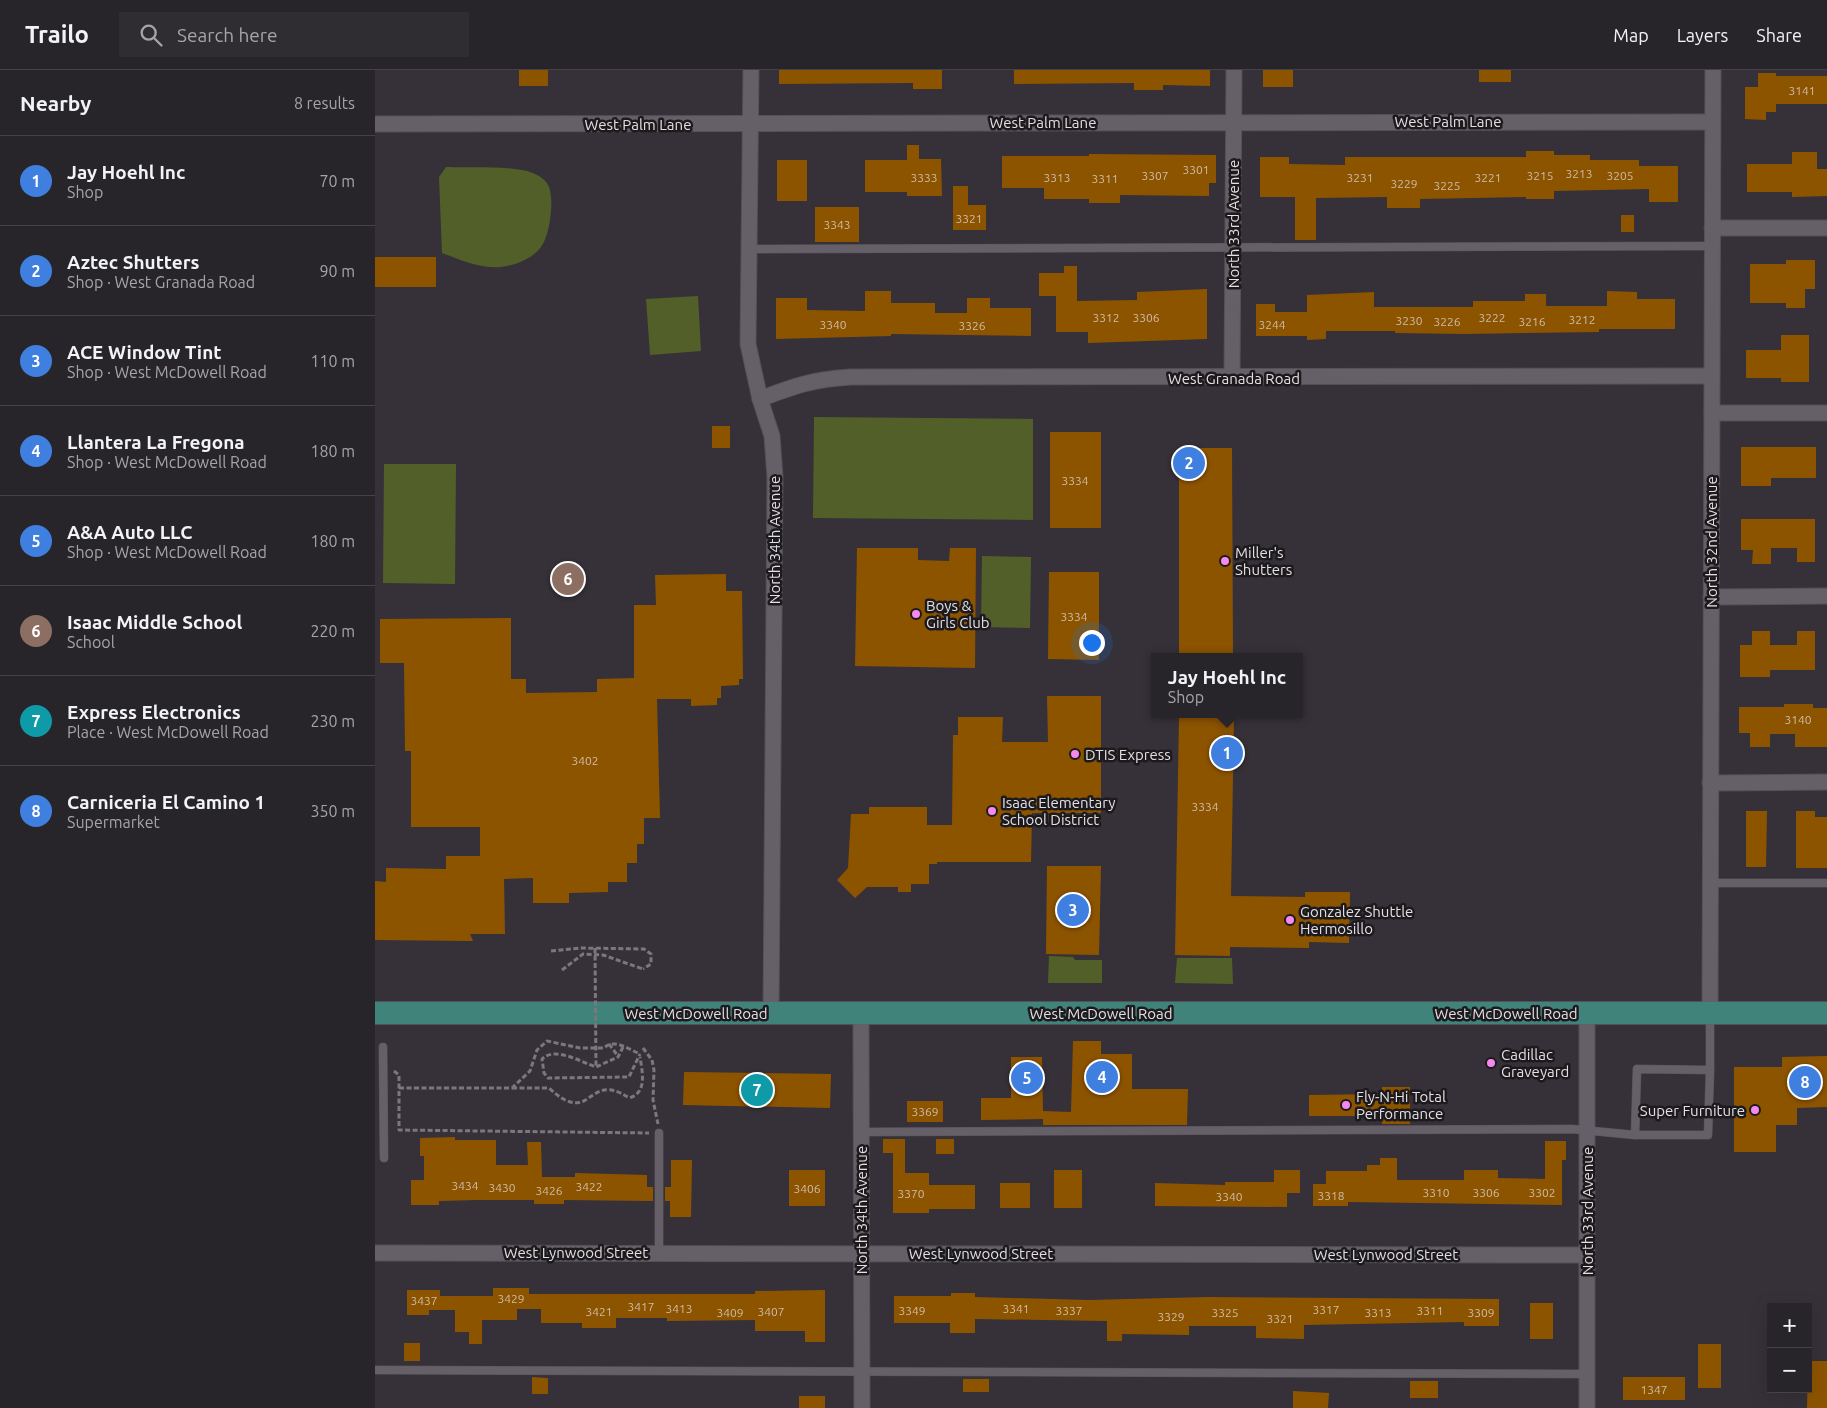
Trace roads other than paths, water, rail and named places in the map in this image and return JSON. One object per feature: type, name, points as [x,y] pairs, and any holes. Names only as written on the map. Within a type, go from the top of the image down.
[{"type":"main road","name":"West McDowell Road","points":[[375,1013],[1827,1013]]},
{"type":"street","name":"North 34th Avenue","points":[[751,70],[748,344],[760,399],[772,436],[775,477],[771,1013]]},
{"type":"street","name":"North 33rd Avenue","points":[[1232,378],[1234,70]]},
{"type":"street","name":"North 32nd Avenue","points":[[1710,1013],[1713,70]]},
{"type":"street","name":"West Palm Lane","points":[[375,124],[1233,121],[1712,122]]},
{"type":"street","points":[[1712,228],[1827,228]]},
{"type":"street","name":"West Granada Road","points":[[760,399],[795,385],[819,379],[851,377],[1712,376]]},
{"type":"street","points":[[1712,413],[1827,413]]},
{"type":"street","points":[[1711,597],[1827,596]]},
{"type":"street","points":[[1710,782],[1827,782]]},
{"type":"street","name":"North 34th Avenue","points":[[861,1013],[862,1408]]},
{"type":"street","name":"North 33rd Avenue","points":[[1587,1013],[1587,1408]]},
{"type":"street","name":"West Lynwood Street","points":[[375,1253],[861,1252],[1587,1255]]},
{"type":"lane","points":[[749,249],[1712,246]]},
{"type":"lane","points":[[1709,883],[1827,883]]},
{"type":"lane","points":[[861,1132],[1542,1129],[1635,1135],[1708,1135],[1710,1013]]},
{"type":"lane","points":[[383,1047],[383,1158]]},
{"type":"lane","points":[[1635,1135],[1637,1069],[1710,1070]]},
{"type":"lane","points":[[659,1133],[659,1252]]},
{"type":"lane","points":[[375,1370],[1587,1374]]},
{"type":"place","name":"Aztec Shutters","points":[[1189,463]]},
{"type":"place","name":"Miller's Shutters","points":[[1225,561]]},
{"type":"place","name":"Isaac Middle School","points":[[568,579]]},
{"type":"place","name":"Boys & Girls Club","points":[[916,614]]},
{"type":"place","name":"Jay Hoehl Inc","points":[[1227,753]]},
{"type":"place","name":"DTIS Express","points":[[1075,754]]},
{"type":"place","name":"Isaac Elementary School District","points":[[992,811]]},
{"type":"place","name":"ACE Window Tint","points":[[1073,910]]},
{"type":"place","name":"Gonzalez Shuttle Hermosillo","points":[[1290,920]]},
{"type":"place","name":"Cadillac Graveyard","points":[[1491,1063]]},
{"type":"place","name":"Llantera La Fregona","points":[[1102,1077]]},
{"type":"place","name":"A&A Auto LLC","points":[[1027,1078]]},
{"type":"place","name":"Carniceria El Camino 1","points":[[1805,1082]]},
{"type":"place","name":"Express Electronics","points":[[757,1090]]},
{"type":"place","name":"Fly-N-Hi Total Performance","points":[[1346,1105]]},
{"type":"place","name":"Super Furniture","points":[[1755,1110]]}]
